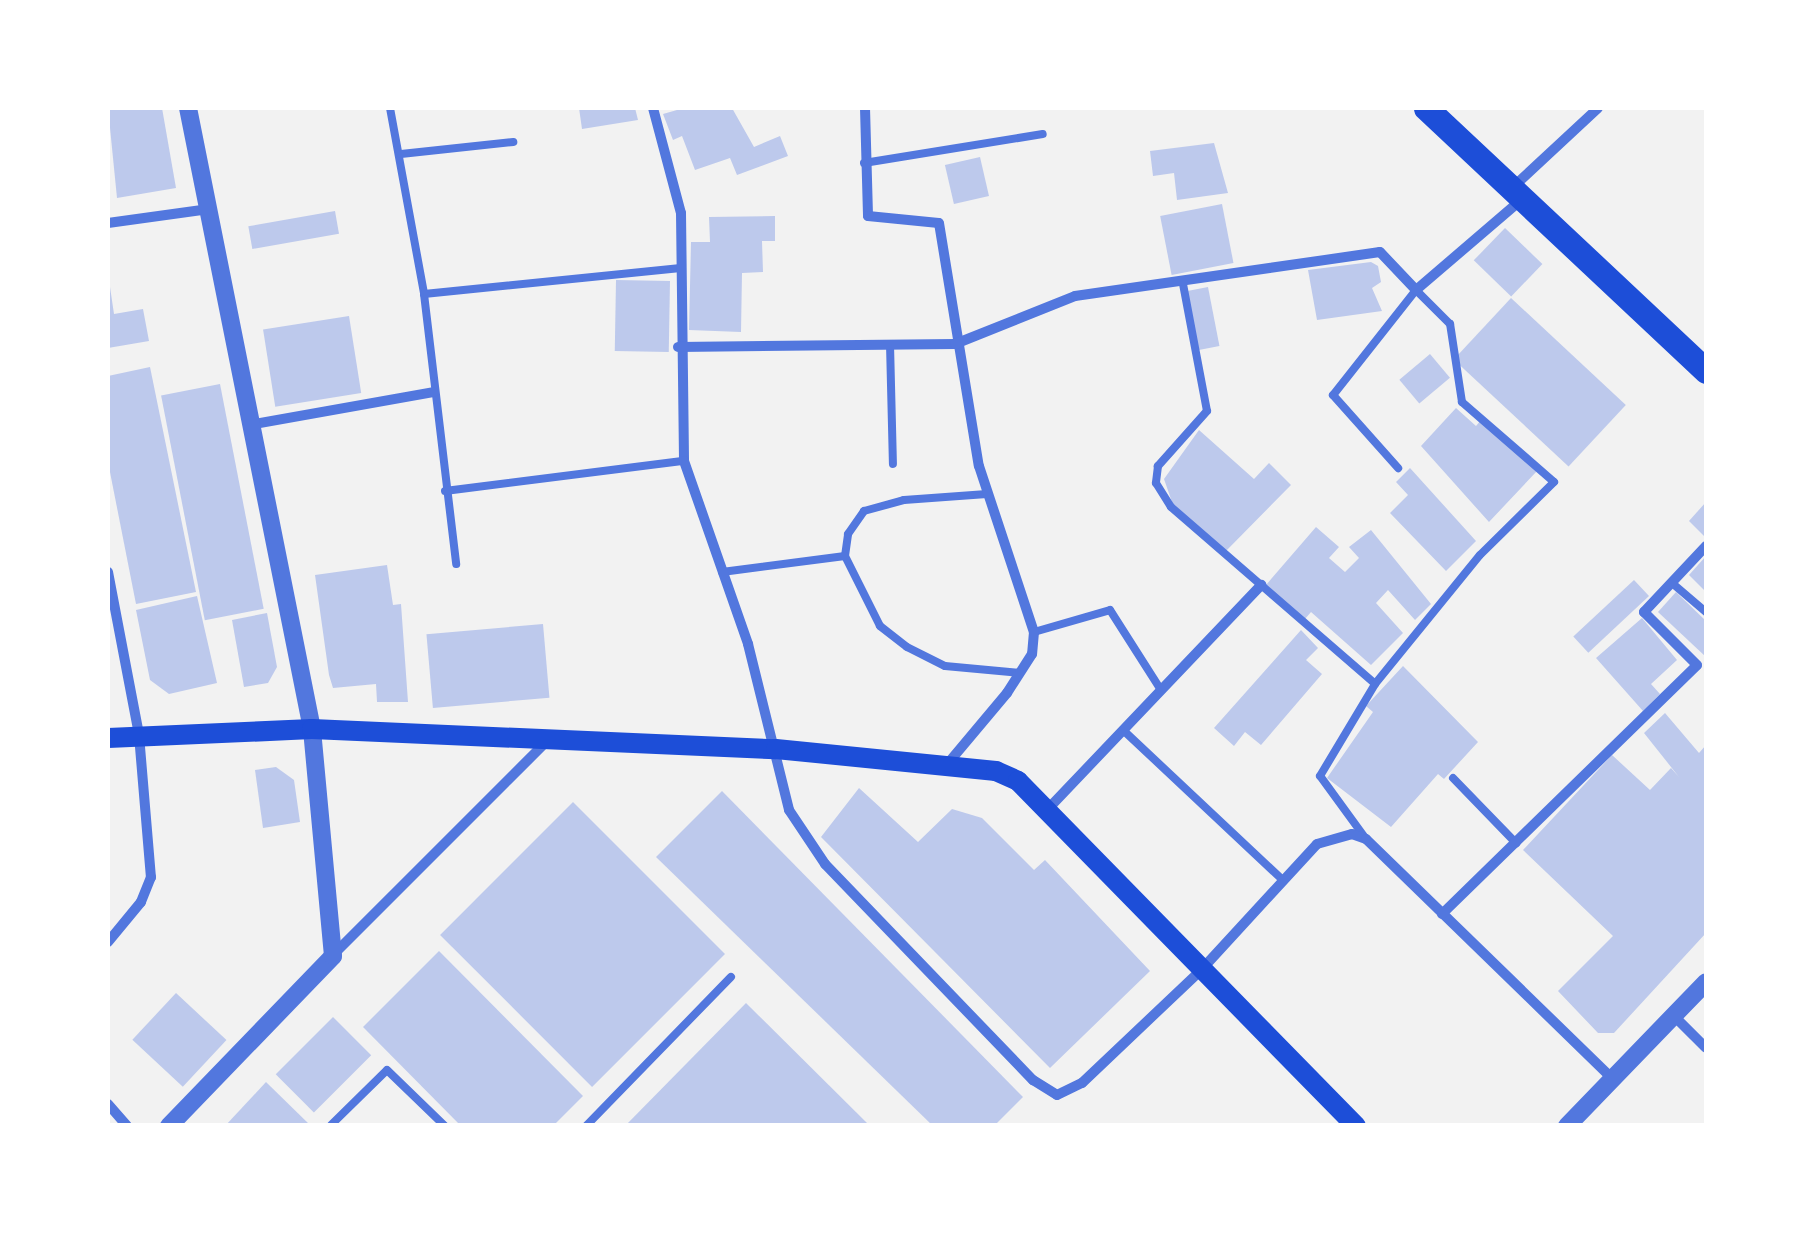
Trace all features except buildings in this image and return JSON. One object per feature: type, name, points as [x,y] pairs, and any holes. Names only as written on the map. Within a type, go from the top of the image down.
[{"type":"main road","points":[[1426,108],[1706,371]]},
{"type":"main road","points":[[108,738],[312,729],[776,749],[949,762],[1018,780],[1356,1126]]},
{"type":"street","points":[[188,108],[312,729],[333,956]]},
{"type":"street","points":[[654,108],[676,179],[684,460],[776,749],[789,810],[825,864],[1041,1088],[1065,1094],[1082,1083],[1203,968],[1318,844],[1337,835],[1366,839],[1613,1079]]},
{"type":"street","points":[[864,108],[868,216],[939,223],[955,344],[987,494],[1034,632],[1032,654],[1020,673],[949,762]]},
{"type":"street","points":[[678,347],[955,344],[1075,296],[1183,284],[1380,252],[1416,290],[1518,193],[1598,108]]},
{"type":"street","points":[[108,223],[209,209]]},
{"type":"street","points":[[254,424],[434,392]]},
{"type":"street","points":[[1442,914],[1696,664],[1644,612],[1706,546]]},
{"type":"street","points":[[108,572],[139,735],[151,877],[141,902],[108,942]]},
{"type":"street","points":[[1047,810],[1261,586]]},
{"type":"street","points":[[169,1126],[547,742]]},
{"type":"street","points":[[1566,1126],[1706,982]]},
{"type":"street","points":[[1674,1016],[1706,1048]]},
{"type":"street","points":[[108,1104],[127,1126]]},
{"type":"lane","points":[[390,108],[424,294],[444,491],[456,564]]},
{"type":"lane","points":[[864,162],[1043,134]]},
{"type":"lane","points":[[401,154],[513,142]]},
{"type":"lane","points":[[424,294],[681,268]]},
{"type":"lane","points":[[1183,284],[1207,411],[1158,466],[1156,483],[1171,507],[1376,684]]},
{"type":"lane","points":[[1366,839],[1320,776],[1376,684],[1480,554],[1554,482],[1462,402],[1450,324],[1416,290],[1333,396],[1398,468]]},
{"type":"lane","points":[[890,344],[893,464]]},
{"type":"lane","points":[[444,491],[684,460]]},
{"type":"lane","points":[[987,494],[904,500],[864,511],[848,534],[845,556],[880,626],[907,647],[946,666],[1020,673]]},
{"type":"lane","points":[[722,572],[845,556]]},
{"type":"lane","points":[[1672,583],[1706,612]]},
{"type":"lane","points":[[1034,632],[1110,610],[1160,690]]},
{"type":"lane","points":[[1123,730],[1282,880]]},
{"type":"lane","points":[[1453,778],[1516,843]]},
{"type":"lane","points":[[586,1126],[730,977]]},
{"type":"lane","points":[[331,1125],[387,1070],[445,1126]]}]
